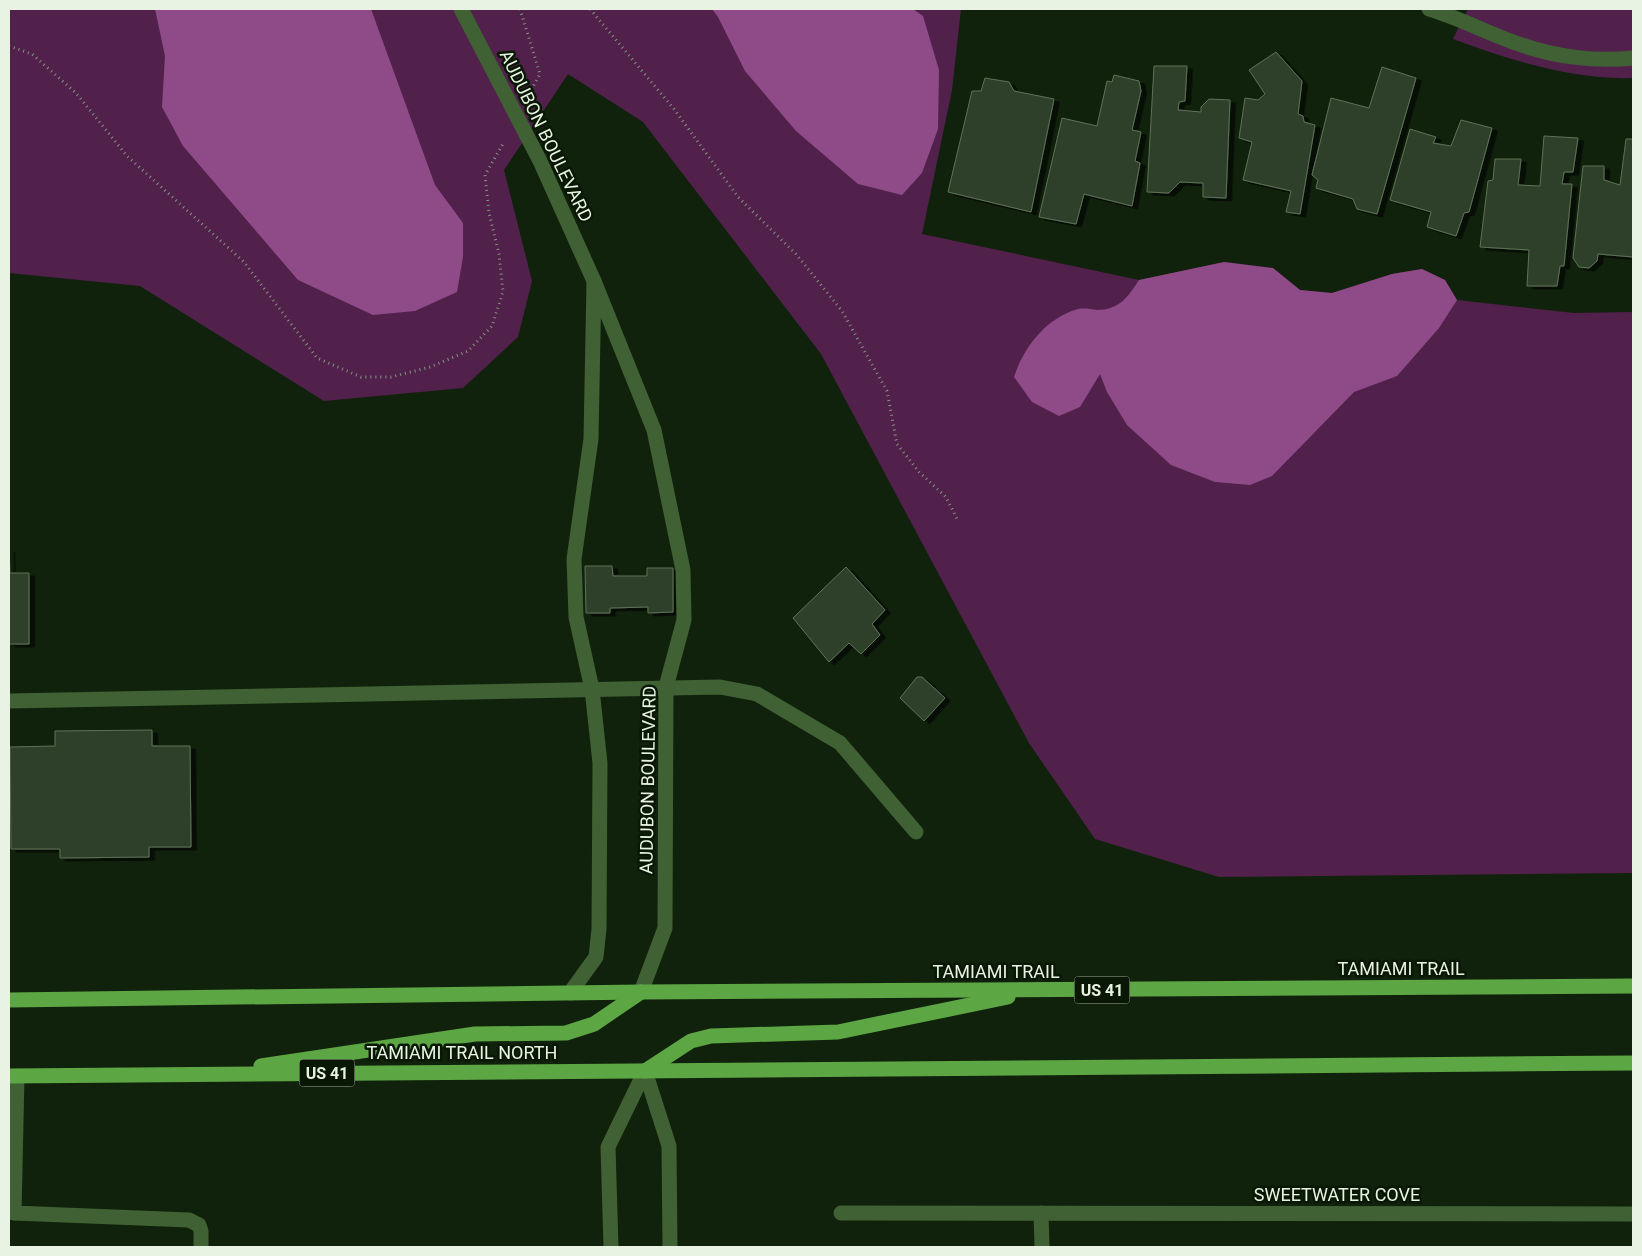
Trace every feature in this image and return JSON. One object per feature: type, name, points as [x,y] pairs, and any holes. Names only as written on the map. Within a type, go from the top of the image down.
[{"type":"main road","name":"TAMIAMI TRAIL","points":[[570,993],[1633,986]]},
{"type":"main road","points":[[645,1071],[691,1041],[710,1036],[838,1032],[1043,990]]},
{"type":"main road","points":[[205,1074],[475,1034],[566,1033],[594,1024],[641,992]]},
{"type":"main road","name":"US 41","points":[[9,1000],[570,993]]},
{"type":"main road","name":"US 41","points":[[645,1071],[1633,1063]]},
{"type":"main road","name":"TAMIAMI TRAIL NORTH","points":[[13,1076],[645,1071]]},
{"type":"street","name":"AUDUBON BOULEVARD","points":[[462,9],[517,117],[594,281],[654,430],[683,570],[684,620],[666,687],[665,928],[641,992]]},
{"type":"street","points":[[1429,9],[1520,45],[1548,52],[1566,56],[1619,60],[1633,58]]},
{"type":"street","name":"AUDUBON BOULEVARD","points":[[570,993],[596,957],[599,930],[600,763],[592,689],[576,617],[574,559],[591,439],[594,281]]},
{"type":"street","points":[[9,701],[720,687],[757,694],[840,743],[916,832]]},
{"type":"street","points":[[611,1247],[608,1147],[645,1071]]},
{"type":"street","points":[[645,1071],[669,1146],[670,1247]]},
{"type":"street","points":[[13,1076],[11,1213],[188,1220],[199,1224],[202,1231],[201,1247]]},
{"type":"street","name":"SWEETWATER COVE","points":[[842,1213],[1633,1214]]},
{"type":"street","points":[[1041,1214],[1042,1247]]},
{"type":"path","points":[[9,46],[32,54],[76,93],[127,156],[244,262],[317,358],[361,377],[391,377],[430,367],[468,351],[492,326],[503,292],[485,175],[540,74],[520,9]]},
{"type":"path","points":[[590,9],[674,110],[738,197],[796,254],[842,312],[888,391],[897,444],[919,472],[946,497],[957,519]]},
{"type":"shaded area","points":[[9,9],[961,9],[952,90],[922,234],[1139,280],[1225,262],[1273,268],[1300,290],[1332,293],[1392,274],[1422,269],[1445,280],[1457,300],[1574,313],[1633,312],[1633,873],[1219,877],[1095,839],[1029,743],[821,354],[643,122],[568,74],[504,170],[532,281],[518,337],[463,388],[324,401],[140,286],[9,273]]},
{"type":"shaded area","points":[[155,9],[371,9],[435,185],[463,223],[463,257],[457,292],[415,311],[373,315],[298,280],[183,146],[162,107],[165,56]]},
{"type":"shaded area","points":[[712,9],[913,9],[923,16],[939,70],[938,129],[922,173],[902,195],[858,184],[796,131],[745,71],[718,17]]},
{"type":"shaded area","points":[[1468,9],[1633,9],[1633,78],[1587,76],[1564,72],[1519,61],[1453,39]]},
{"type":"shaded area","points":[[1224,262],[1273,268],[1300,290],[1332,293],[1392,274],[1422,269],[1445,280],[1457,300],[1439,328],[1397,376],[1354,392],[1272,476],[1250,485],[1215,482],[1171,465],[1127,425],[1107,392],[1100,374],[1080,407],[1059,416],[1032,402],[1014,377],[1024,355],[1038,335],[1066,313],[1078,309],[1097,310],[1111,308],[1127,297],[1139,280]]},
{"type":"building","points":[[1276,52],[1302,81],[1298,114],[1303,116],[1304,122],[1315,125],[1300,214],[1286,212],[1291,191],[1243,180],[1252,142],[1239,138],[1245,98],[1258,100],[1265,94],[1249,70]]},
{"type":"building","points":[[1154,66],[1187,66],[1185,101],[1179,102],[1178,110],[1201,112],[1201,107],[1209,99],[1230,100],[1226,198],[1203,197],[1203,183],[1180,182],[1169,193],[1147,192]]},
{"type":"building","points":[[1382,67],[1416,78],[1377,214],[1357,209],[1353,199],[1316,188],[1318,180],[1312,175],[1331,98],[1369,108]]},
{"type":"building","points":[[1114,75],[1139,81],[1141,91],[1132,130],[1141,132],[1135,161],[1140,163],[1132,206],[1084,194],[1076,224],[1039,217],[1062,118],[1097,126],[1107,81],[1112,82]]},
{"type":"building","points":[[985,78],[1009,82],[1014,91],[1054,99],[1031,212],[948,192],[972,91],[981,91]]},
{"type":"building","points":[[1461,120],[1492,128],[1469,212],[1464,213],[1456,236],[1427,227],[1431,212],[1390,200],[1410,129],[1436,137],[1433,143],[1451,146]]},
{"type":"building","points":[[1544,136],[1578,138],[1573,172],[1564,172],[1562,184],[1572,184],[1564,266],[1560,266],[1557,286],[1527,286],[1529,250],[1480,247],[1488,181],[1493,180],[1495,159],[1521,159],[1518,185],[1540,186]]},
{"type":"building","points":[[1626,139],[1633,139],[1633,257],[1598,254],[1597,261],[1589,268],[1579,267],[1573,258],[1583,166],[1604,166],[1604,180],[1620,185]]},
{"type":"building","points":[[9,549],[10,573],[29,573],[29,644],[9,644]]},
{"type":"building","points":[[585,566],[612,566],[613,576],[647,576],[647,568],[673,568],[673,612],[648,613],[648,607],[610,608],[610,613],[586,613]]},
{"type":"building","points":[[846,567],[885,610],[872,624],[880,635],[861,654],[849,643],[829,662],[793,618]]},
{"type":"building","points":[[917,677],[922,677],[945,698],[924,721],[900,698]]},
{"type":"building","points":[[152,730],[152,746],[190,746],[191,847],[149,847],[149,857],[60,858],[60,849],[11,849],[10,747],[55,746],[55,731]]}]
